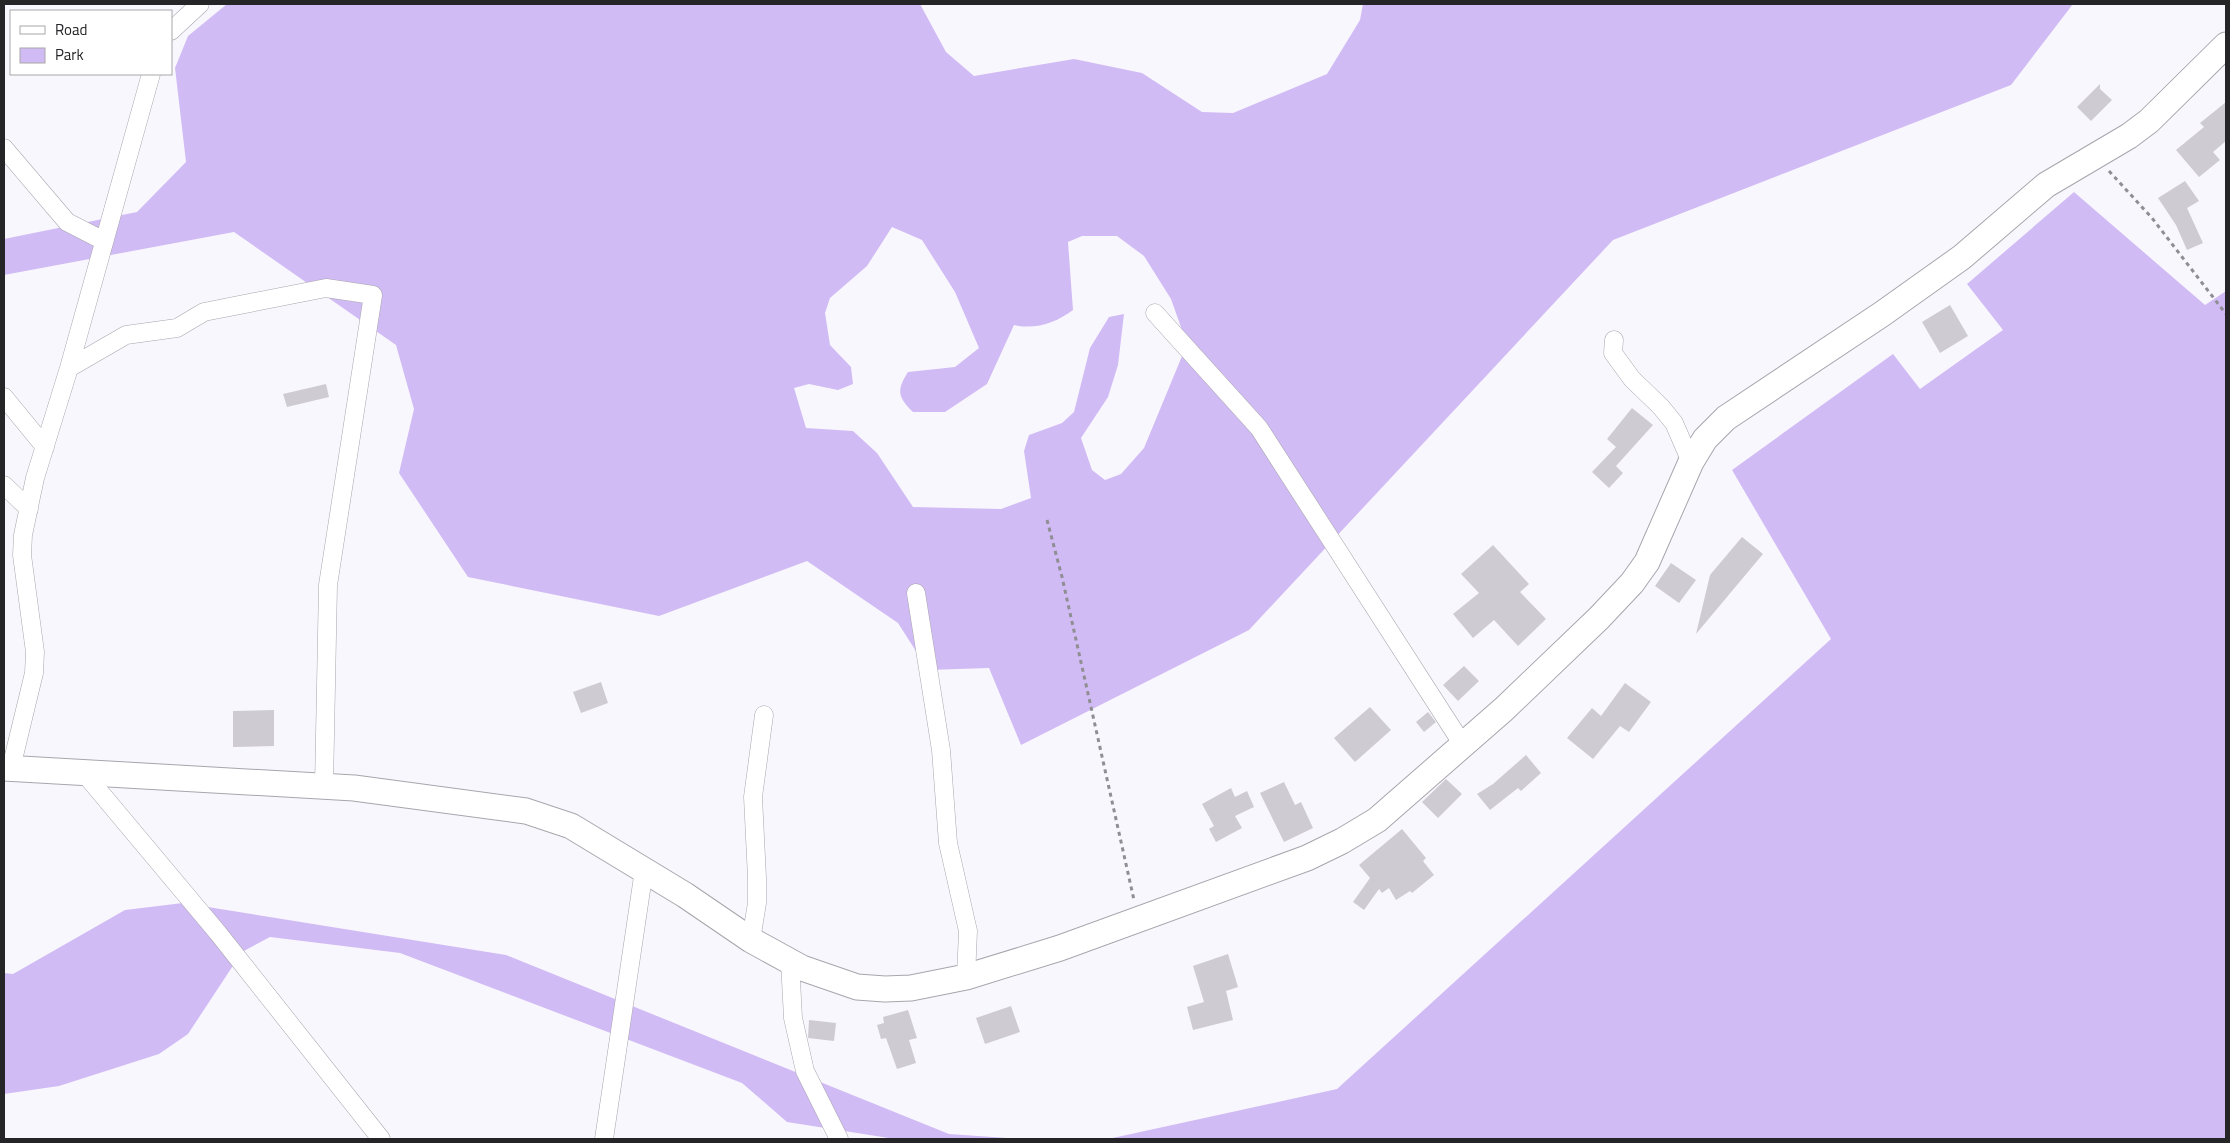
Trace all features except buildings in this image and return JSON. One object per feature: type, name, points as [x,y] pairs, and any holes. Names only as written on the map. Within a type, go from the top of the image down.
[{"type":"street","points":[[172,31],[200,4]]},
{"type":"street","points":[[151,75],[45,447],[23,535],[22,555],[35,652],[34,674],[8,768],[354,788],[526,811],[571,826],[644,870],[751,940],[817,974],[858,987],[911,988],[966,977],[1060,948],[1258,878],[1342,841],[1377,820],[1556,661],[1632,582],[1647,562],[1691,462],[1705,439],[1726,418],[1882,314],[1962,257],[2046,185],[2129,136],[2149,121],[2226,44]]},
{"type":"street","points":[[4,148],[67,222],[104,241]]},
{"type":"street","points":[[69,368],[126,335],[176,328],[204,312],[326,288],[373,295],[328,585],[324,786]]},
{"type":"street","points":[[1155,313],[1259,428],[1463,745]]},
{"type":"street","points":[[1614,340],[1614,353],[1632,379],[1661,407],[1674,423],[1691,462]]},
{"type":"street","points":[[4,397],[45,447]]},
{"type":"street","points":[[4,486],[29,509]]},
{"type":"street","points":[[916,593],[941,750],[948,844],[968,931],[966,977]]},
{"type":"street","points":[[751,940],[757,903],[753,797],[764,715]]},
{"type":"street","points":[[84,773],[218,933],[381,1139]]},
{"type":"street","points":[[604,1139],[644,870]]},
{"type":"street","points":[[790,961],[794,1018],[805,1071],[839,1139]]},
{"type":"path","points":[[2096,156],[2152,218],[2226,314]]},
{"type":"path","points":[[1047,520],[1062,577],[1139,920]]},
{"type":"green space","points":[[227,4],[920,4],[946,52],[974,76],[1074,59],[1142,73],[1202,112],[1233,113],[1327,74],[1360,20],[1363,4],[2073,4],[2011,85],[1613,240],[1249,630],[1021,745],[989,668],[928,670],[898,623],[807,561],[659,616],[468,577],[399,473],[414,409],[396,345],[234,232],[4,275],[4,239],[137,212],[186,162],[175,68],[188,36]],"holes":[[[892,227],[922,240],[955,292],[979,348],[955,367],[908,372],[900,389],[900,394],[913,412],[945,412],[987,384],[1014,325],[1030,327],[1045,324],[1060,319],[1073,310],[1068,242],[1082,236],[1117,236],[1144,256],[1171,299],[1187,344],[1144,448],[1121,474],[1105,480],[1092,470],[1081,438],[1108,397],[1118,365],[1124,314],[1109,317],[1090,348],[1074,412],[1062,423],[1029,435],[1024,451],[1031,498],[1001,509],[913,507],[877,453],[853,431],[806,428],[794,388],[809,384],[838,390],[853,384],[851,367],[830,345],[825,313],[830,298],[867,266]]]},
{"type":"green space","points":[[2074,192],[2205,305],[2226,291],[2226,1139],[1108,1139],[1337,1089],[1831,639],[1732,470],[1893,354],[1920,389],[2003,330],[1967,284]]},
{"type":"green space","points":[[183,903],[506,955],[949,1134],[1023,1139],[895,1139],[787,1122],[742,1083],[400,953],[270,937],[242,952],[188,1034],[159,1054],[59,1086],[4,1094],[4,973],[13,974],[125,910]]}]
